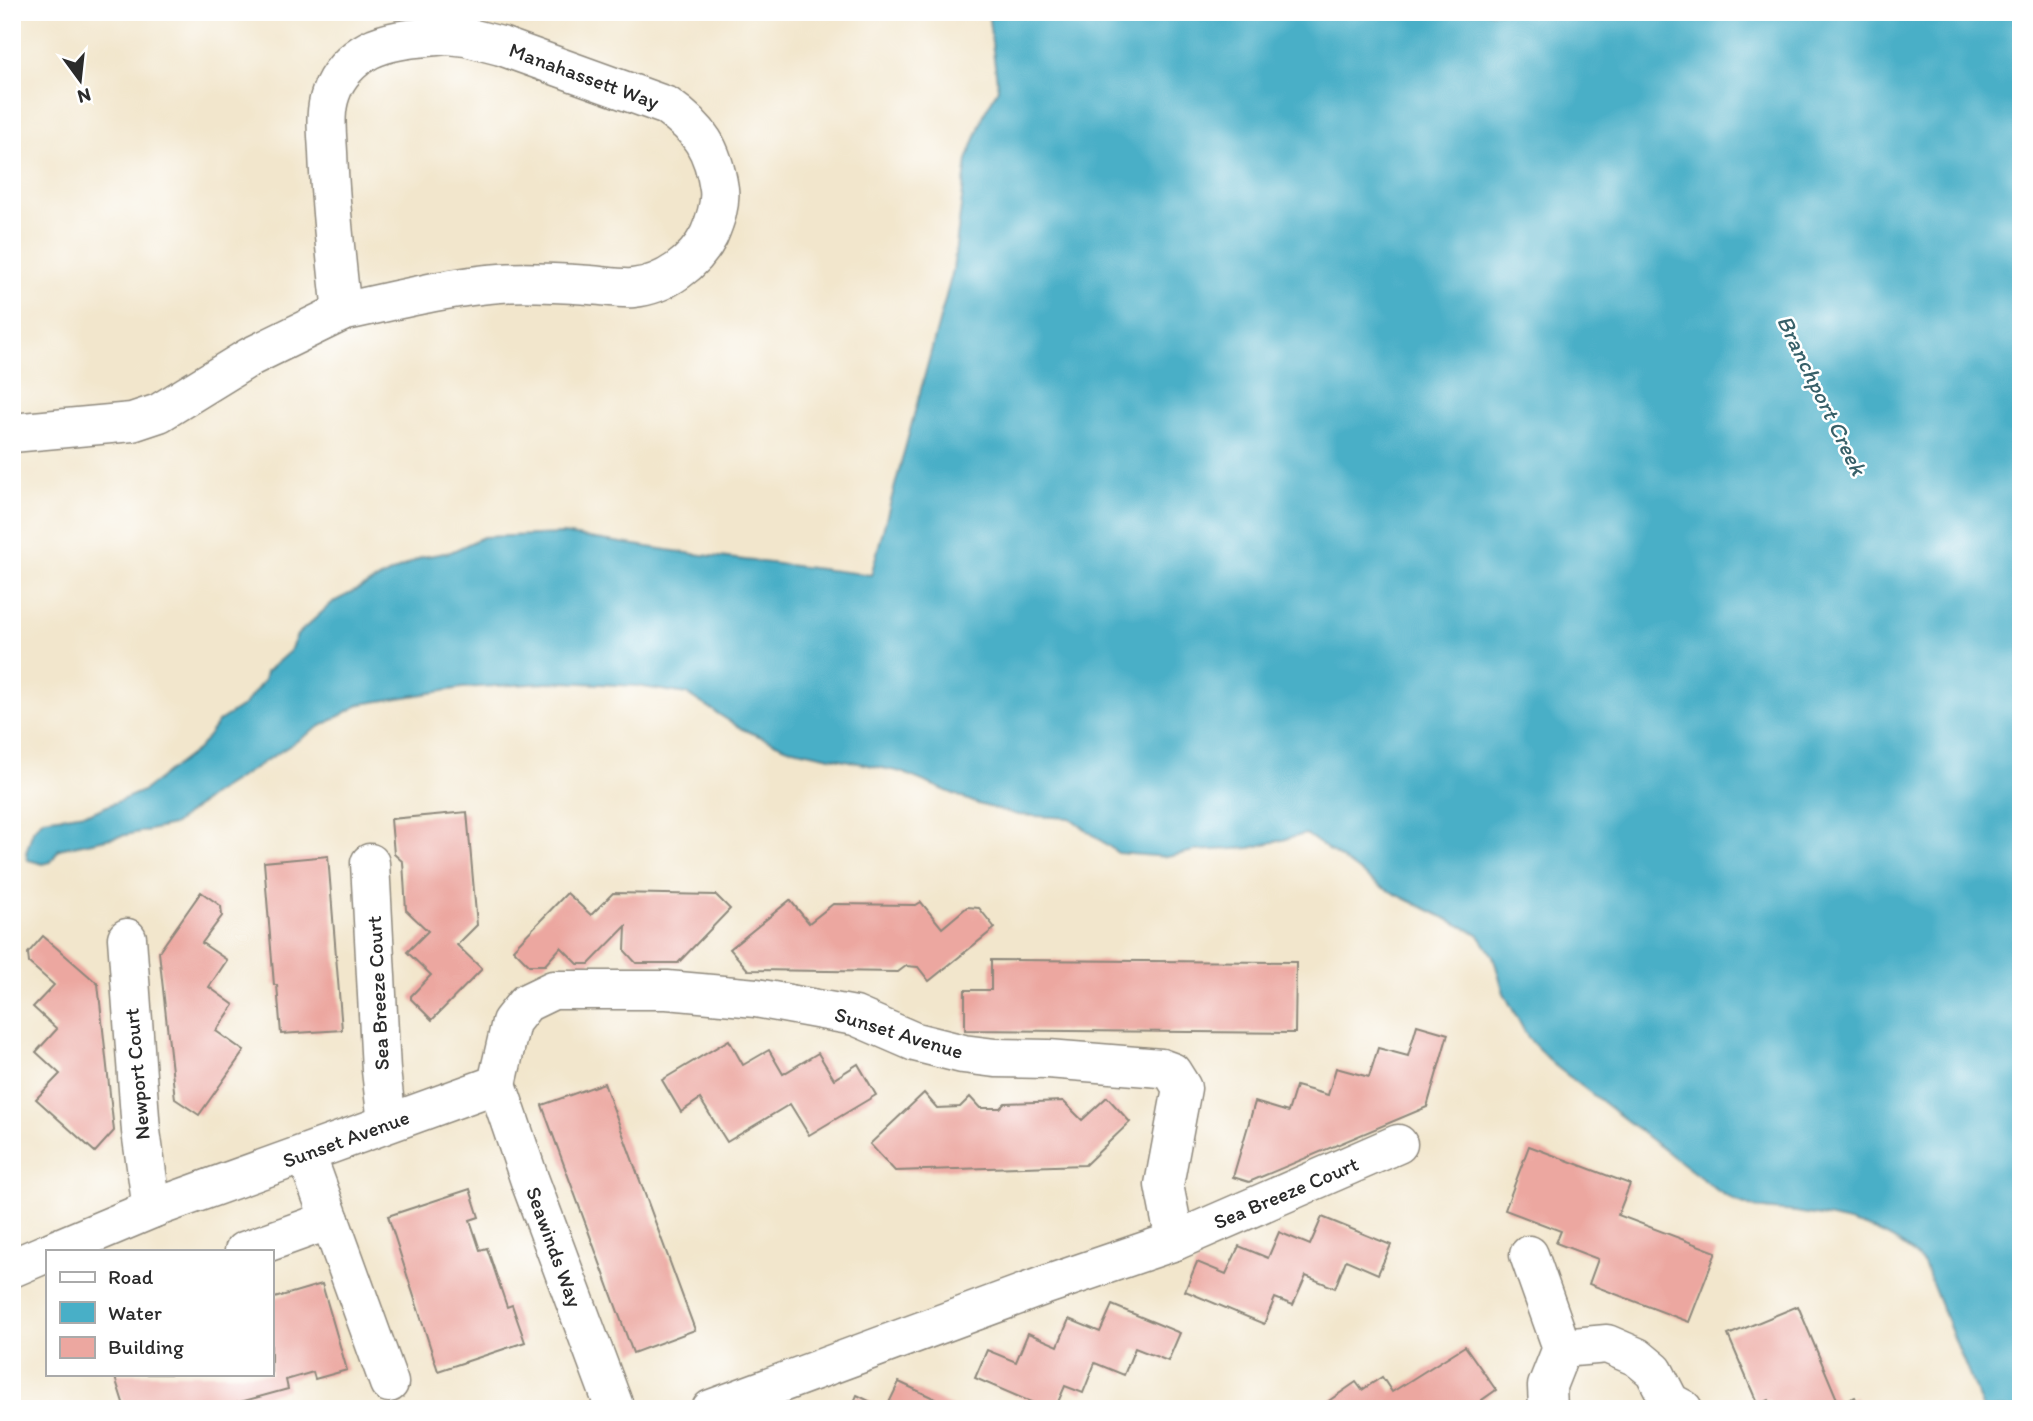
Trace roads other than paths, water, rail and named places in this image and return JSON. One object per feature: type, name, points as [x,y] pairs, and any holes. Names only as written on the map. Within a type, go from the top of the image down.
[{"type":"street","name":"Manahassett Way","points":[[12,433],[132,422],[159,413],[250,357],[342,312],[442,290],[501,283],[557,282],[632,288],[656,283],[682,268],[703,246],[716,219],[720,194],[715,163],[707,146],[688,121],[667,106],[501,46],[448,35],[386,43],[352,61],[331,93],[326,111],[330,198],[342,312]]},
{"type":"street","name":"Sea Breeze Court","points":[[370,863],[381,1070],[387,1123]]},
{"type":"street","name":"Newport Court","points":[[127,938],[141,1131],[152,1209]]},
{"type":"street","name":"Sunset Avenue","points":[[54,1250],[152,1209],[497,1084],[511,1022],[526,1003],[553,990],[667,990],[756,998],[855,1016],[915,1042],[963,1054],[1161,1068],[1172,1072],[1182,1088],[1164,1185],[1175,1241]]},
{"type":"street","name":"Seawinds Way","points":[[497,1084],[615,1409]]},
{"type":"street","name":"Sea Breeze Court","points":[[1175,1241],[1398,1144]]},
{"type":"street","points":[[306,1154],[389,1383]]},
{"type":"street","points":[[247,1250],[330,1220]]},
{"type":"street","points":[[711,1409],[1043,1286],[1175,1241]]},
{"type":"street","points":[[12,1268],[46,1253]]},
{"type":"street","points":[[1529,1255],[1563,1348],[1547,1386],[1549,1409]]},
{"type":"street","points":[[1563,1348],[1607,1344],[1637,1357],[1654,1371],[1672,1407]]},
{"type":"water","name":"Branchport Creek","points":[[988,12],[2021,12],[2021,1409],[1983,1409],[1924,1264],[1912,1252],[1868,1228],[1818,1216],[1749,1206],[1718,1191],[1553,1064],[1528,1038],[1504,993],[1493,956],[1478,934],[1381,887],[1306,834],[1250,848],[1194,851],[1167,857],[1118,853],[1070,818],[1018,815],[978,804],[901,772],[788,748],[742,729],[687,694],[637,686],[563,682],[462,688],[361,704],[319,727],[212,795],[173,825],[59,849],[51,862],[43,864],[28,860],[26,853],[33,830],[43,819],[93,812],[143,791],[199,748],[219,721],[244,705],[264,680],[266,672],[290,651],[297,635],[333,602],[422,557],[451,552],[483,537],[563,534],[694,554],[871,575],[953,270],[967,160],[985,112],[998,89]]}]
